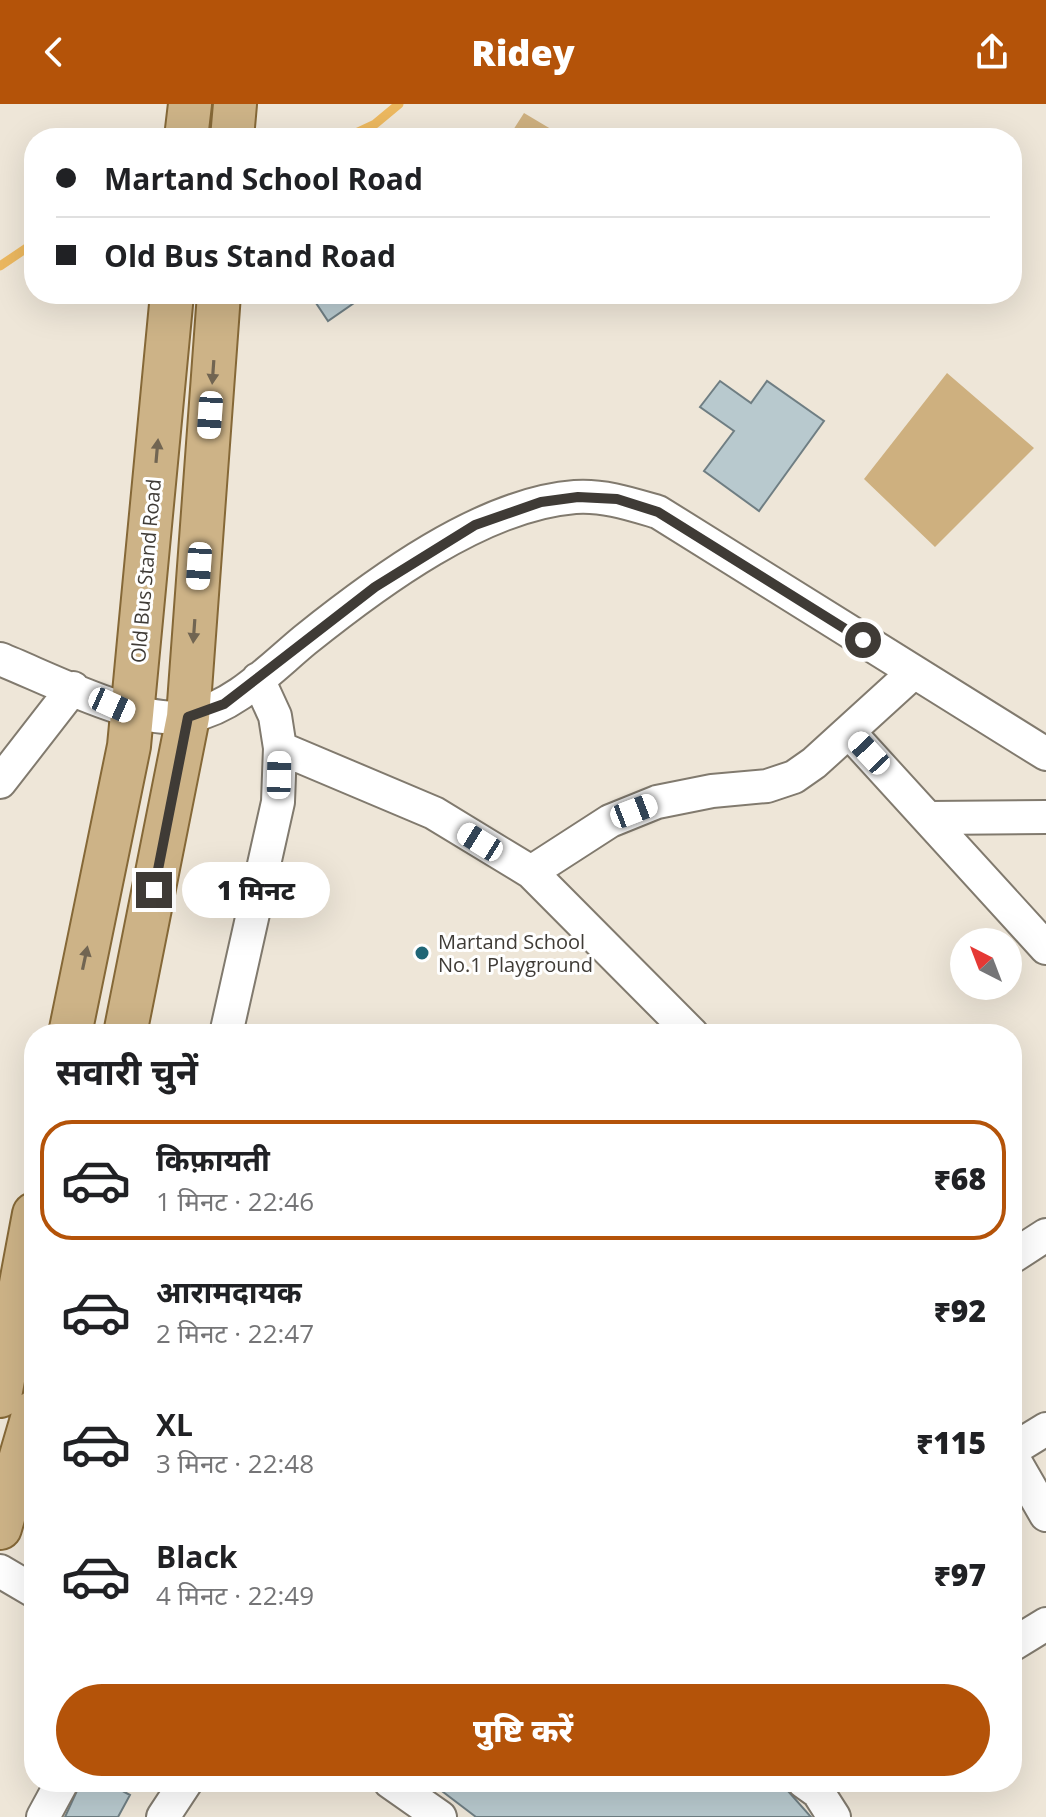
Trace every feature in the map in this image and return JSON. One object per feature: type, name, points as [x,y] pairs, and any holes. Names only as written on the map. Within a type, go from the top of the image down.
[{"type":"main road","points":[[187,128],[190,104]]},
{"type":"main road","points":[[233,128],[235,104]]},
{"type":"main road","name":"Old Bus Stand Road","points":[[72,1024],[129,746],[171,304]]},
{"type":"main road","points":[[127,1024],[188,717],[218,304]]},
{"type":"main road","points":[[0,1396],[6,1331],[24,1256]]},
{"type":"main road","points":[[0,1528],[24,1446]]},
{"type":"street","points":[[0,659],[132,714],[188,717],[224,704],[375,587],[475,525],[541,502],[578,497],[617,499],[658,512],[1046,754]]},
{"type":"street","points":[[531,872],[610,821],[657,802],[712,791],[767,786],[794,777],[914,672]]},
{"type":"street","points":[[228,1024],[278,802],[280,748],[275,716],[258,679]]},
{"type":"street","points":[[0,782],[73,688]]},
{"type":"street","points":[[849,732],[1046,948]]},
{"type":"street","points":[[280,748],[434,813],[531,872],[682,1024]]},
{"type":"street","points":[[930,818],[1046,817]]},
{"type":"street","points":[[1022,1251],[1046,1235]]},
{"type":"street","points":[[1022,1446],[1046,1429]]},
{"type":"street","points":[[1022,1471],[1046,1515]]},
{"type":"street","points":[[0,1571],[24,1585]]},
{"type":"street","points":[[1022,1639],[1046,1624]]},
{"type":"street","points":[[43,1817],[57,1792]]},
{"type":"street","points":[[163,1817],[179,1792]]},
{"type":"street","points":[[404,1792],[440,1817]]},
{"type":"street","points":[[818,1792],[834,1817]]},
{"type":"shaded area","points":[[524,113],[549,128],[514,128]]},
{"type":"shaded area","points":[[947,373],[1034,448],[935,547],[864,479]]},
{"type":"building","points":[[317,304],[353,304],[328,321]]},
{"type":"building","points":[[720,381],[751,403],[767,381],[824,421],[759,511],[704,471],[734,431],[700,407]]},
{"type":"building","points":[[76,1792],[124,1792],[130,1795],[118,1817],[65,1817]]},
{"type":"building","points":[[443,1792],[789,1792],[811,1817],[476,1817]]},
{"type":"waterway","points":[[366,128],[399,104]]},
{"type":"waterway","points":[[0,266],[24,250]]},
{"type":"place","name":"Martand School No.1 Playground","points":[[422,953]]},
{"type":"route","points":[[154,890],[188,717],[224,704],[375,587],[475,525],[541,502],[578,497],[617,499],[658,512],[863,640]]}]
